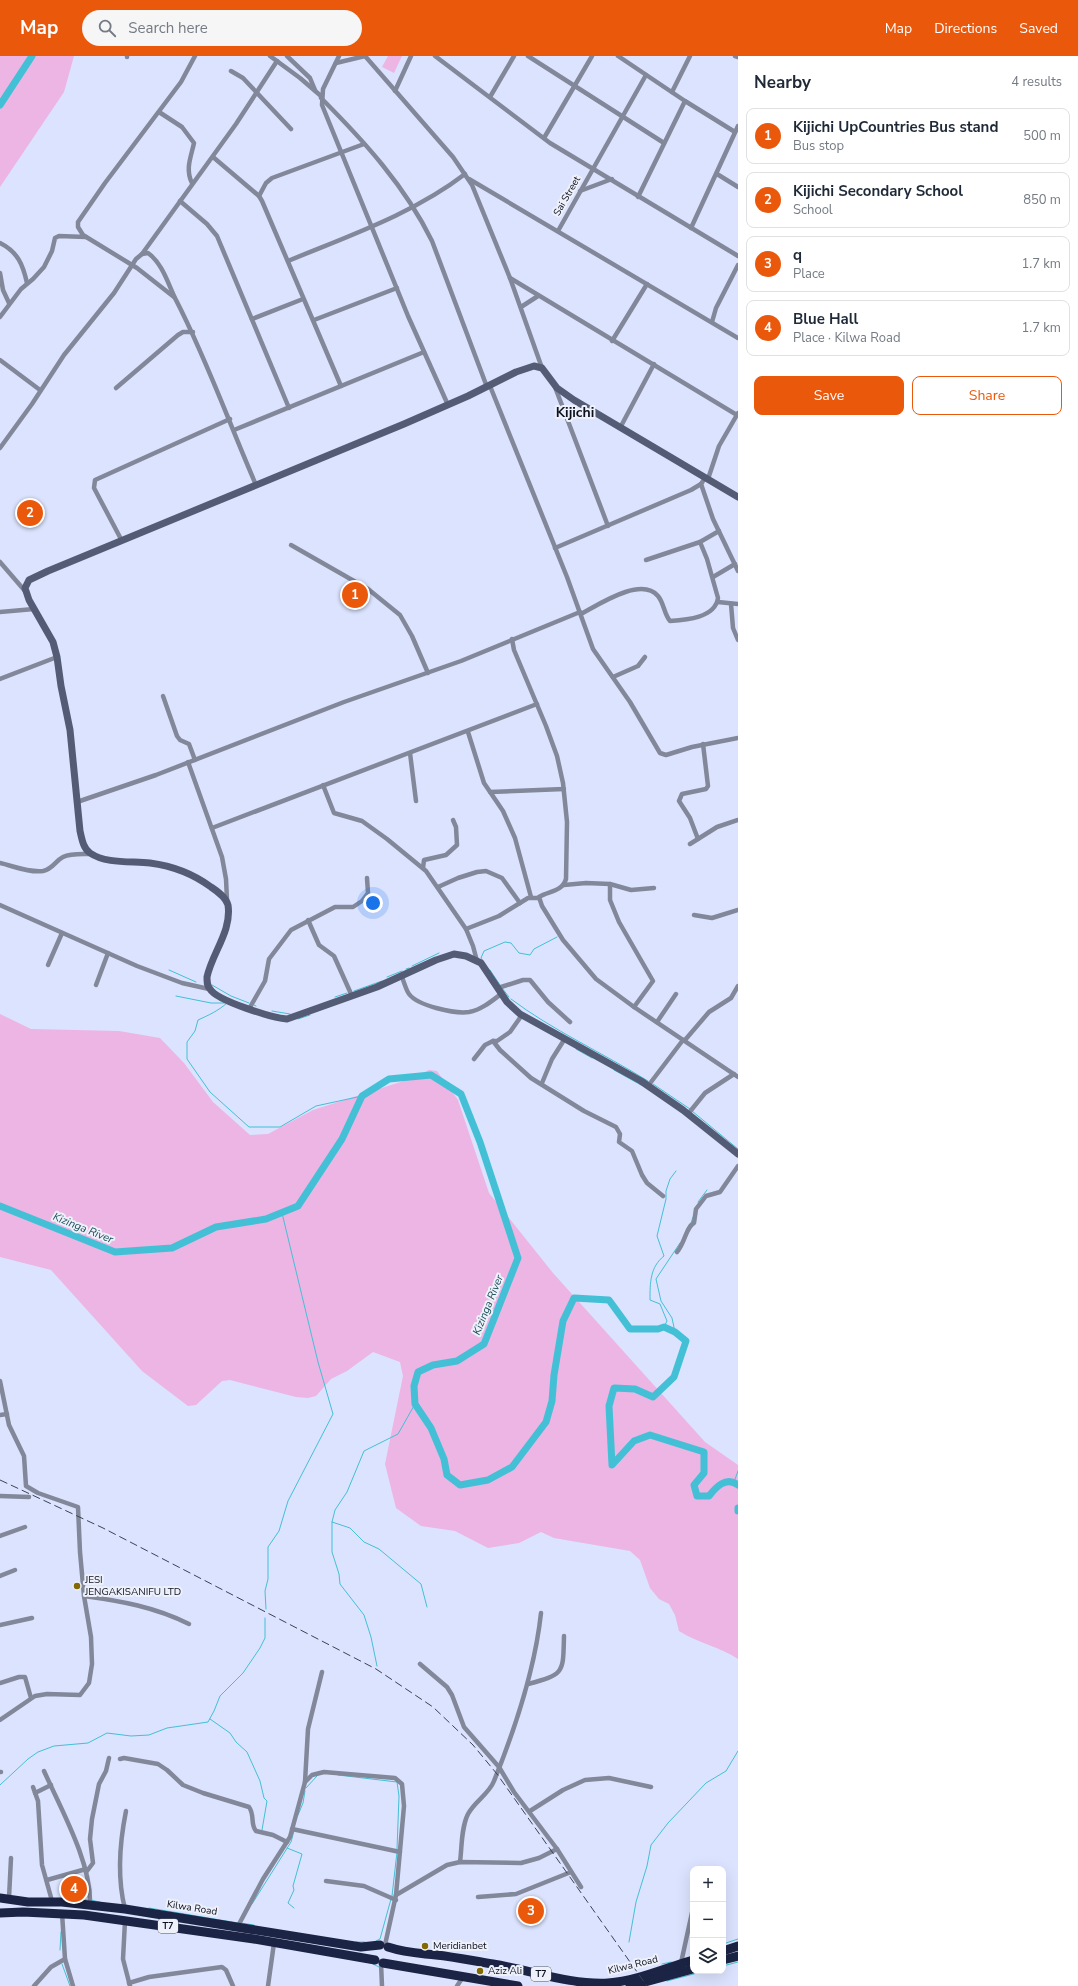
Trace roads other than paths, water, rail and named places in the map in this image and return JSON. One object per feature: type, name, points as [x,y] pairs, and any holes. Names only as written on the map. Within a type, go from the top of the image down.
[{"type":"highway","name":"Kilwa Road","points":[[5,1898],[28,1902],[52,1901],[125,1909],[361,1946],[384,1946],[404,1952],[451,1957],[524,1969],[566,1980],[598,1983],[626,1980],[690,1961]]},
{"type":"highway","name":"T7","points":[[0,1913],[62,1913],[125,1920],[274,1943],[518,1986]]},
{"type":"highway","points":[[384,1946],[392,1955],[389,1960],[380,1962],[374,1951],[384,1946]]},
{"type":"highway","points":[[726,1950],[738,1946]]},
{"type":"highway","points":[[726,1959],[738,1956]]},
{"type":"highway","name":"Kilwa Road","points":[[630,1986],[690,1970]]},
{"type":"street","points":[[176,298],[132,265],[86,237],[80,231],[78,222],[181,82],[195,56]]},
{"type":"street","points":[[270,56],[315,90],[364,144],[414,206],[432,241],[488,387],[555,548],[596,655],[613,677],[662,754],[703,744],[738,738]]},
{"type":"street","points":[[287,56],[310,78],[315,90]]},
{"type":"street","points":[[340,56],[321,97],[324,110],[371,226],[448,406]]},
{"type":"street","points":[[336,63],[365,56],[467,176],[476,193],[510,278],[542,368],[554,384],[574,400],[705,480],[738,497]]},
{"type":"street","points":[[395,91],[411,56]]},
{"type":"street","points":[[435,56],[544,138],[594,171],[612,179],[638,197],[738,256]]},
{"type":"street","points":[[490,97],[514,56]]},
{"type":"street","points":[[528,56],[664,142]]},
{"type":"street","points":[[544,138],[592,56]]},
{"type":"street","points":[[618,56],[646,76],[735,132]]},
{"type":"street","points":[[672,92],[690,56]]},
{"type":"street","points":[[0,448],[32,404],[69,348],[114,293],[132,265],[142,254],[192,183],[213,158],[277,60]]},
{"type":"street","points":[[231,71],[241,77],[291,129]]},
{"type":"street","name":"Sai Street","points":[[558,231],[579,192],[594,171],[646,76]]},
{"type":"street","points":[[638,197],[685,101]]},
{"type":"street","points":[[159,112],[182,127],[194,143],[191,150],[188,171],[192,183]]},
{"type":"street","points":[[691,228],[738,126]]},
{"type":"street","points":[[259,196],[266,183],[272,178],[364,144]]},
{"type":"street","points":[[213,158],[259,196],[303,299],[314,320],[341,386]]},
{"type":"street","points":[[717,174],[738,187]]},
{"type":"street","points":[[288,261],[414,206],[467,176]]},
{"type":"street","points":[[467,176],[738,338]]},
{"type":"street","points":[[579,192],[612,179]]},
{"type":"street","points":[[180,201],[217,236],[289,408]]},
{"type":"street","points":[[0,317],[9,303],[44,267],[52,251],[55,238],[59,236],[86,237]]},
{"type":"street","points":[[0,244],[10,249],[19,259],[28,283]]},
{"type":"street","points":[[142,254],[148,254],[156,260],[193,332],[256,485]]},
{"type":"street","points":[[712,322],[716,308],[738,265]]},
{"type":"street","points":[[0,273],[3,290],[9,303]]},
{"type":"street","points":[[510,278],[612,341],[654,364],[737,414],[736,423],[719,446],[705,480],[713,519],[738,572]]},
{"type":"street","points":[[612,341],[647,284]]},
{"type":"street","points":[[314,320],[397,288]]},
{"type":"street","points":[[521,307],[538,296]]},
{"type":"street","points":[[252,319],[303,299]]},
{"type":"street","points":[[116,388],[178,335],[183,332],[193,332]]},
{"type":"street","points":[[234,430],[424,352]]},
{"type":"street","points":[[0,360],[40,390]]},
{"type":"street","points":[[620,428],[654,364]]},
{"type":"street","points":[[25,591],[27,582],[32,579],[448,406],[529,367],[537,366],[542,368]]},
{"type":"street","points":[[554,384],[608,526]]},
{"type":"street","points":[[122,541],[94,488],[95,480],[230,419]]},
{"type":"street","points":[[555,548],[608,526],[705,480]]},
{"type":"street","points":[[646,560],[700,542],[719,531]]},
{"type":"street","points":[[700,542],[713,576],[718,602]]},
{"type":"street","points":[[291,545],[368,589],[400,615],[412,636],[428,673]]},
{"type":"street","points":[[0,562],[25,591],[53,642],[57,656],[61,686],[70,730],[82,839],[86,849],[91,854]]},
{"type":"street","points":[[713,576],[735,564]]},
{"type":"street","points":[[78,802],[195,760],[344,702],[428,673],[581,613],[629,590],[639,589],[654,592],[662,603],[670,621],[701,616],[718,602],[738,604]]},
{"type":"street","points":[[731,604],[733,628],[738,640]]},
{"type":"street","points":[[0,612],[34,609]]},
{"type":"street","points":[[512,640],[514,650],[557,756],[564,789],[567,866],[564,885]]},
{"type":"street","points":[[507,642],[514,650]]},
{"type":"street","points":[[0,679],[57,656]]},
{"type":"street","points":[[613,677],[638,666],[645,657]]},
{"type":"street","points":[[163,696],[177,736],[180,740],[189,744],[195,760]]},
{"type":"street","points":[[212,828],[323,785],[468,732],[537,704]]},
{"type":"street","points":[[468,732],[480,774],[503,811],[515,838],[531,897]]},
{"type":"street","points":[[698,839],[690,818],[679,801],[682,794],[706,789],[708,786],[703,744]]},
{"type":"street","points":[[410,753],[416,801]]},
{"type":"street","points":[[188,762],[212,828],[224,867],[227,901],[227,925],[208,972],[207,983],[209,989]]},
{"type":"street","points":[[323,785],[334,813],[364,823],[423,868],[438,887],[466,929],[477,961]]},
{"type":"street","points":[[490,792],[564,789]]},
{"type":"street","points":[[423,868],[424,860],[446,855],[457,845],[456,827],[453,820]]},
{"type":"street","points":[[690,844],[717,827],[738,820]]},
{"type":"street","points":[[0,863],[31,870],[43,871],[67,856],[91,854],[107,859],[149,863],[184,870],[203,881],[227,901]]},
{"type":"street","points":[[438,887],[464,876],[486,871],[502,878],[520,903]]},
{"type":"street","points":[[249,1009],[265,981],[269,959],[291,930],[335,907],[349,908],[358,904],[368,892],[367,878]]},
{"type":"street","points":[[466,929],[499,916],[531,897],[539,898],[559,889],[564,885],[586,883],[610,884],[631,890],[654,888]]},
{"type":"street","points":[[610,884],[610,900],[619,922],[653,980],[634,1006]]},
{"type":"street","points":[[539,898],[559,934],[596,979],[736,1075],[705,1093],[688,1114]]},
{"type":"street","points":[[0,905],[108,953],[182,983],[209,989],[220,997],[249,1009],[277,1018],[287,1019],[352,996],[402,977],[448,955],[466,956],[477,961],[483,966],[513,1008],[522,1015],[648,1086],[688,1114],[738,1154]]},
{"type":"street","points":[[694,915],[712,918],[738,910]]},
{"type":"street","points":[[308,920],[319,945],[334,956],[352,996]]},
{"type":"street","points":[[48,965],[62,933]]},
{"type":"street","points":[[96,985],[108,953]]},
{"type":"street","points":[[402,977],[409,994],[413,998],[428,1006],[457,1012],[467,1012],[478,1009],[500,991],[523,980],[530,980],[548,1002],[570,1022]]},
{"type":"street","points":[[648,1086],[684,1040],[709,1012],[731,998],[738,986]]},
{"type":"street","points":[[657,1022],[676,994]]},
{"type":"street","points":[[474,1059],[482,1048],[492,1041],[497,1041],[510,1032],[522,1015]]},
{"type":"street","points":[[542,1083],[552,1058],[564,1040]]},
{"type":"street","points":[[492,1041],[515,1065],[531,1078],[542,1083],[584,1111],[616,1127],[620,1134],[619,1142],[632,1151],[647,1183],[663,1196]]},
{"type":"street","points":[[677,1252],[684,1241],[689,1226],[694,1223],[697,1208],[706,1196],[720,1192],[738,1166]]},
{"type":"street","points":[[0,1381],[9,1425],[24,1456],[26,1486],[38,1493],[78,1506],[78,1534],[84,1596],[91,1638],[92,1664],[89,1683],[80,1695],[47,1694],[31,1698],[0,1720]]},
{"type":"street","points":[[0,1415],[7,1414]]},
{"type":"street","points":[[0,1496],[29,1497]]},
{"type":"street","points":[[0,1536],[26,1527]]},
{"type":"street","points":[[0,1576],[15,1570]]},
{"type":"street","points":[[84,1596],[129,1602],[164,1612],[189,1624]]},
{"type":"street","points":[[460,1862],[465,1825],[468,1815],[490,1791],[528,1684],[538,1639],[541,1613]]},
{"type":"street","points":[[0,1625],[32,1618]]},
{"type":"street","points":[[528,1684],[544,1680],[560,1672],[563,1663],[564,1636]]},
{"type":"street","points":[[420,1664],[446,1687],[452,1695],[464,1727],[499,1767],[514,1792],[530,1811],[557,1849],[581,1887]]},
{"type":"street","points":[[238,1926],[263,1879],[287,1842],[292,1829],[305,1782],[308,1729],[322,1672]]},
{"type":"street","points":[[0,1683],[19,1677],[24,1677],[31,1698]]},
{"type":"street","points":[[46,1880],[86,1870],[93,1863],[91,1833],[98,1788],[106,1771],[109,1758]]},
{"type":"street","points":[[120,1759],[124,1758],[158,1764],[183,1785],[248,1807],[253,1814],[253,1827],[256,1831],[273,1835],[287,1842]]},
{"type":"street","points":[[44,1771],[86,1870],[90,1889],[90,1905]]},
{"type":"street","points":[[305,1782],[312,1775],[324,1772],[398,1779],[403,1788],[404,1806],[396,1898],[384,1946]]},
{"type":"street","points":[[530,1811],[563,1790],[585,1780],[609,1778],[651,1787]]},
{"type":"street","points":[[35,1793],[50,1785]]},
{"type":"street","points":[[32,1787],[39,1810],[41,1859],[52,1901]]},
{"type":"street","points":[[125,1909],[121,1856],[126,1811]]},
{"type":"street","points":[[292,1829],[400,1852]]},
{"type":"street","points":[[396,1898],[440,1868],[460,1862],[521,1863],[539,1858],[557,1849]]},
{"type":"street","points":[[5,1898],[11,1858]]},
{"type":"street","points":[[478,1897],[516,1894],[571,1872]]},
{"type":"street","points":[[326,1881],[364,1886],[396,1898]]},
{"type":"street","points":[[62,1913],[65,1960],[73,1986]]},
{"type":"street","points":[[125,1920],[123,1954],[130,1984],[149,1977],[222,1967],[226,1970],[233,1986]]},
{"type":"street","points":[[681,1963],[690,1922]]},
{"type":"street","points":[[268,1986],[274,1943]]},
{"type":"street","points":[[34,1986],[47,1971],[65,1960]]},
{"type":"street","points":[[380,1962],[382,1986]]},
{"type":"street","points":[[457,1986],[463,1977]]},
{"type":"waterway","points":[[0,105],[32,56]]},
{"type":"waterway","points":[[483,961],[481,958],[484,951],[505,942],[511,943],[519,953],[530,955],[534,949],[557,937]]},
{"type":"waterway","points":[[412,966],[439,953]]},
{"type":"waterway","points":[[169,970],[196,982]]},
{"type":"waterway","points":[[490,970],[500,985]]},
{"type":"waterway","points":[[387,977],[402,971]]},
{"type":"waterway","points":[[354,991],[382,981]]},
{"type":"waterway","points":[[212,985],[231,996],[249,1003]]},
{"type":"waterway","points":[[502,988],[509,997]]},
{"type":"waterway","points":[[335,997],[347,993]]},
{"type":"waterway","points":[[176,996],[211,1003],[224,1003]]},
{"type":"waterway","points":[[511,999],[543,1021],[648,1081]]},
{"type":"waterway","points":[[227,1003],[217,1011],[198,1020],[195,1031],[187,1042],[187,1059],[210,1092],[249,1127],[280,1127],[316,1106],[362,1096]]},
{"type":"waterway","points":[[272,1011],[290,1014]]},
{"type":"waterway","points":[[298,1019],[310,1015]]},
{"type":"waterway","points":[[576,1049],[592,1058]]},
{"type":"waterway","points":[[614,1070],[641,1085]]},
{"type":"waterway","name":"Kizinga River","points":[[0,1206],[115,1252],[172,1248],[216,1227],[266,1219],[298,1206],[342,1139],[362,1096],[389,1079],[431,1075],[461,1094],[480,1142],[518,1258],[484,1344],[457,1361],[433,1365],[418,1372],[414,1386],[415,1404],[431,1428],[444,1459],[447,1475],[460,1485],[488,1480],[512,1467],[546,1422],[552,1401],[554,1375],[563,1321],[574,1298],[609,1300],[630,1329],[658,1329],[664,1327],[675,1332],[686,1341],[674,1377],[653,1397],[635,1389],[614,1388],[609,1406],[612,1465],[634,1441],[650,1435],[704,1452],[704,1473],[694,1485],[697,1496],[709,1496],[718,1486],[725,1482],[738,1485]]},
{"type":"waterway","points":[[653,1084],[690,1109]]},
{"type":"waterway","points":[[692,1111],[738,1149]]},
{"type":"waterway","points":[[664,1327],[667,1321],[660,1304],[650,1300],[650,1288],[653,1270],[659,1260],[664,1256],[657,1236],[666,1199],[666,1191],[670,1179],[676,1171]]},
{"type":"waterway","points":[[698,1202],[707,1190]]},
{"type":"waterway","points":[[266,1609],[265,1591],[268,1579],[268,1547],[279,1531],[288,1501],[333,1414],[318,1362],[282,1213]]},
{"type":"waterway","points":[[691,1223],[693,1217]]},
{"type":"waterway","points":[[675,1332],[672,1318],[661,1301],[656,1279],[680,1243]]},
{"type":"waterway","points":[[377,1666],[371,1637],[364,1615],[340,1584],[339,1574],[332,1552],[332,1522],[335,1510],[347,1492],[364,1451],[398,1434],[415,1404]]},
{"type":"waterway","points":[[734,1482],[738,1471]]},
{"type":"waterway","points":[[332,1522],[350,1528],[364,1542],[379,1549],[421,1584],[427,1607]]},
{"type":"waterway","points":[[0,1785],[28,1759],[38,1752],[54,1746],[88,1743],[107,1733],[131,1736],[149,1735],[167,1728],[208,1722],[220,1696],[243,1673],[260,1648],[265,1638],[265,1618]]},
{"type":"waterway","points":[[210,1719],[230,1733],[236,1742],[247,1752],[260,1781],[264,1798],[267,1801],[262,1830]]},
{"type":"waterway","points":[[629,1942],[636,1902],[647,1866],[651,1845],[668,1823],[706,1783],[726,1771],[738,1751]]},
{"type":"waterway","points":[[338,1775],[397,1782],[399,1796],[397,1849]]},
{"type":"waterway","points":[[306,1788],[317,1776]]},
{"type":"waterway","points":[[298,1815],[303,1803],[305,1791]]},
{"type":"waterway","points":[[252,1904],[291,1842],[294,1831]]},
{"type":"waterway","points":[[287,1848],[302,1854],[293,1886],[294,1890],[288,1903],[294,1908]]},
{"type":"waterway","points":[[392,1896],[397,1852]]},
{"type":"waterway","points":[[376,1941],[380,1939],[391,1899]]},
{"type":"waterway","points":[[81,1900],[88,1900]]},
{"type":"waterway","points":[[91,1900],[100,1902]]},
{"type":"waterway","points":[[149,1908],[238,1923]]},
{"type":"waterway","points":[[241,1923],[254,1925]]},
{"type":"waterway","points":[[60,1950],[61,1932]]},
{"type":"waterway","points":[[726,1943],[738,1939]]},
{"type":"waterway","points":[[356,1942],[365,1942]]},
{"type":"waterway","points":[[662,1964],[671,1962]]},
{"type":"waterway","points":[[726,1965],[738,1962]]},
{"type":"waterway","points":[[62,1964],[70,1986]]},
{"type":"waterway","points":[[373,1964],[379,1967]]},
{"type":"waterway","points":[[667,1981],[694,1974]]},
{"type":"railway","points":[[0,1480],[103,1528],[376,1669],[433,1707],[473,1745],[497,1774],[647,1986]]},
{"type":"place","name":"Kijichi Secondary School","points":[[30,513]]},
{"type":"place","name":"Kijichi UpCountries Bus stand","points":[[355,595]]},
{"type":"place","name":"JESI JENGAKISANIFU LTD","points":[[77,1586]]},
{"type":"place","name":"Blue Hall","points":[[74,1889]]},
{"type":"place","name":"q","points":[[531,1911]]},
{"type":"place","name":"Meridianbet","points":[[425,1946]]},
{"type":"place","name":"Aziz Ali","points":[[480,1971]]},
{"type":"district","name":"Kijichi","points":[[575,412]]}]
